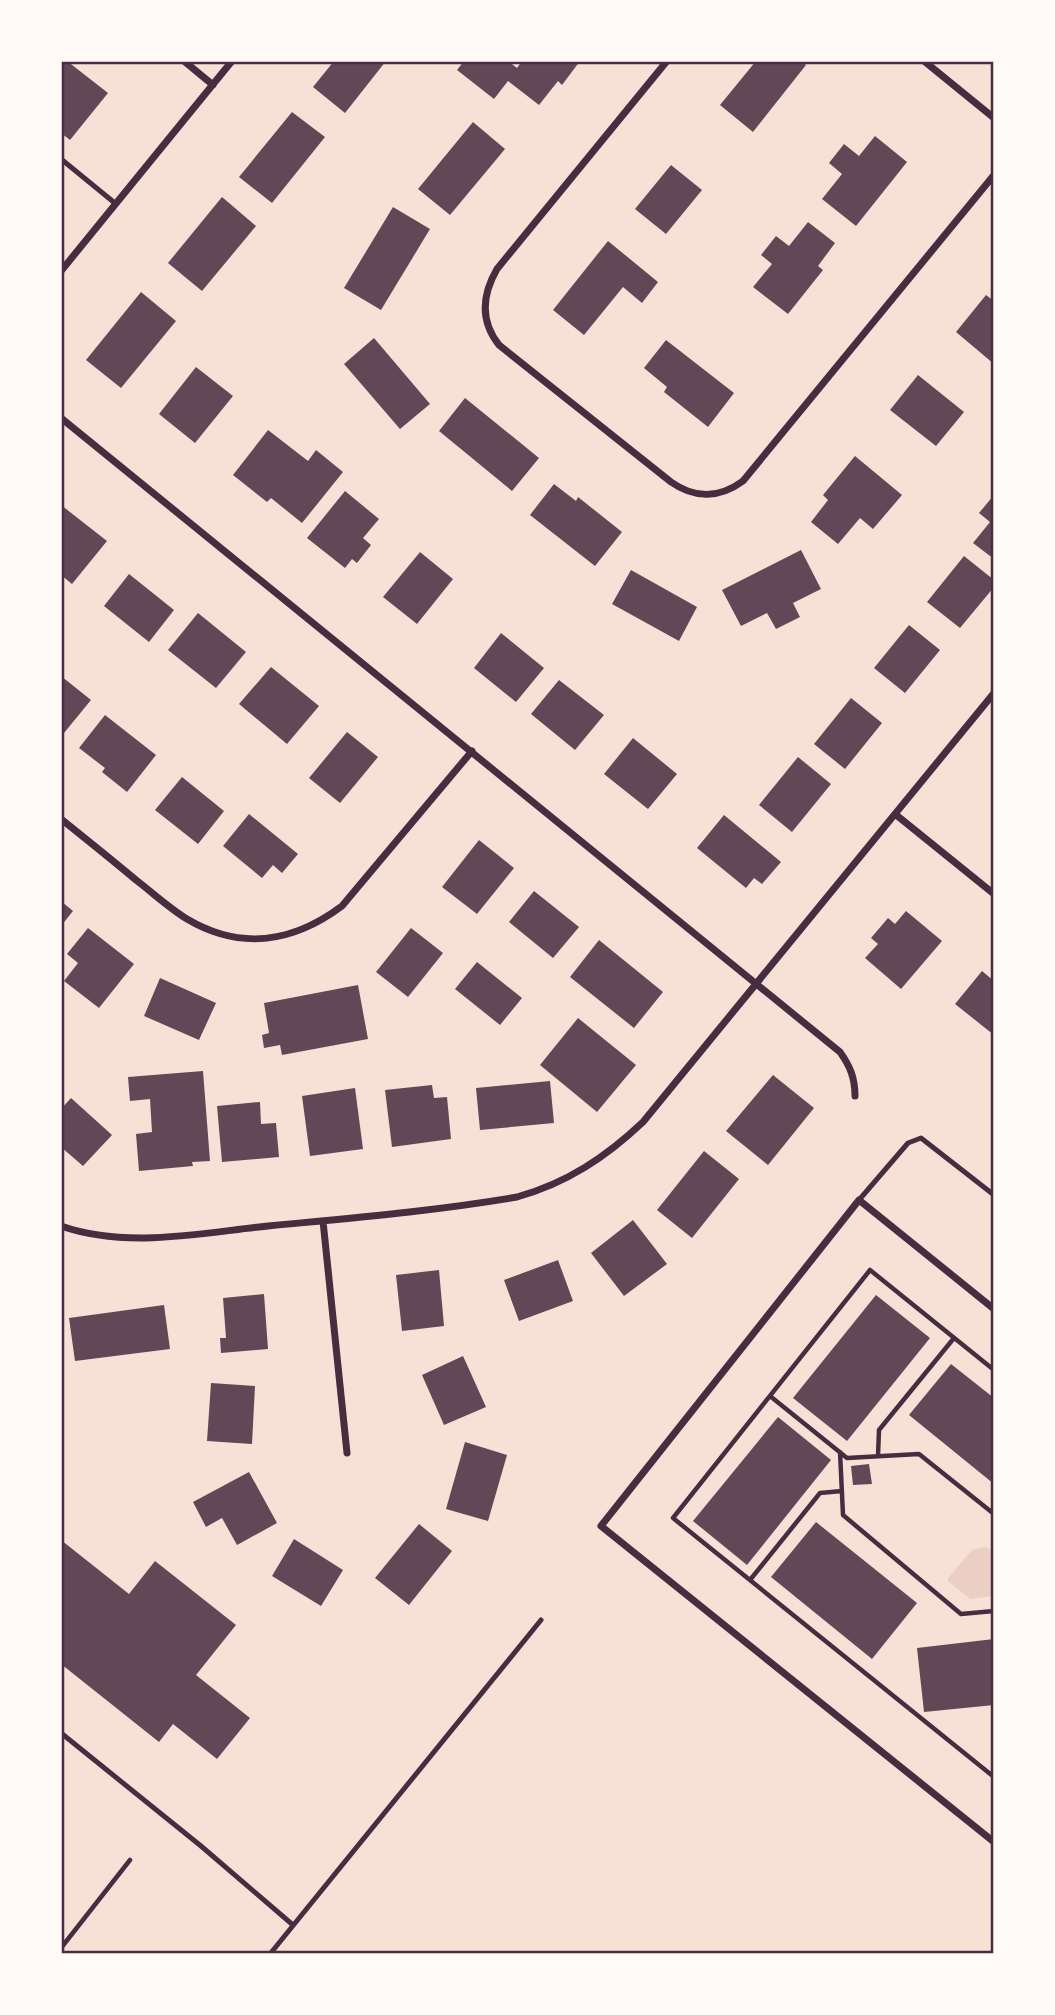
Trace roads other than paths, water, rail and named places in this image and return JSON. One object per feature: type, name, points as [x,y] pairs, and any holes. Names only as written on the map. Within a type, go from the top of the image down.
[{"type":"street","points":[[184,61],[213,85]]},
{"type":"street","points":[[61,271],[232,61]]},
{"type":"street","points":[[667,61],[497,269],[490,281],[484,306],[490,331],[505,351],[671,482],[688,492],[709,495],[733,488],[752,471],[994,174]]},
{"type":"street","points":[[924,61],[994,118]]},
{"type":"street","points":[[61,418],[840,1052],[849,1064],[855,1080],[855,1096]]},
{"type":"street","points":[[61,1226],[110,1237],[144,1238],[323,1221],[517,1197],[570,1177],[612,1149],[643,1122],[994,692]]},
{"type":"street","points":[[61,819],[187,919],[228,936],[253,939],[277,937],[300,932],[322,921],[342,906],[472,751]]},
{"type":"street","points":[[895,814],[994,894]]},
{"type":"street","points":[[994,1309],[859,1200],[601,1526],[994,1842]]},
{"type":"street","points":[[323,1221],[347,1453]]},
{"type":"lane","points":[[61,159],[116,204]]},
{"type":"lane","points":[[859,1200],[908,1143],[922,1138],[994,1195]]},
{"type":"lane","points":[[270,1954],[541,1620]]},
{"type":"lane","points":[[61,1733],[201,1846],[293,1925]]}]
